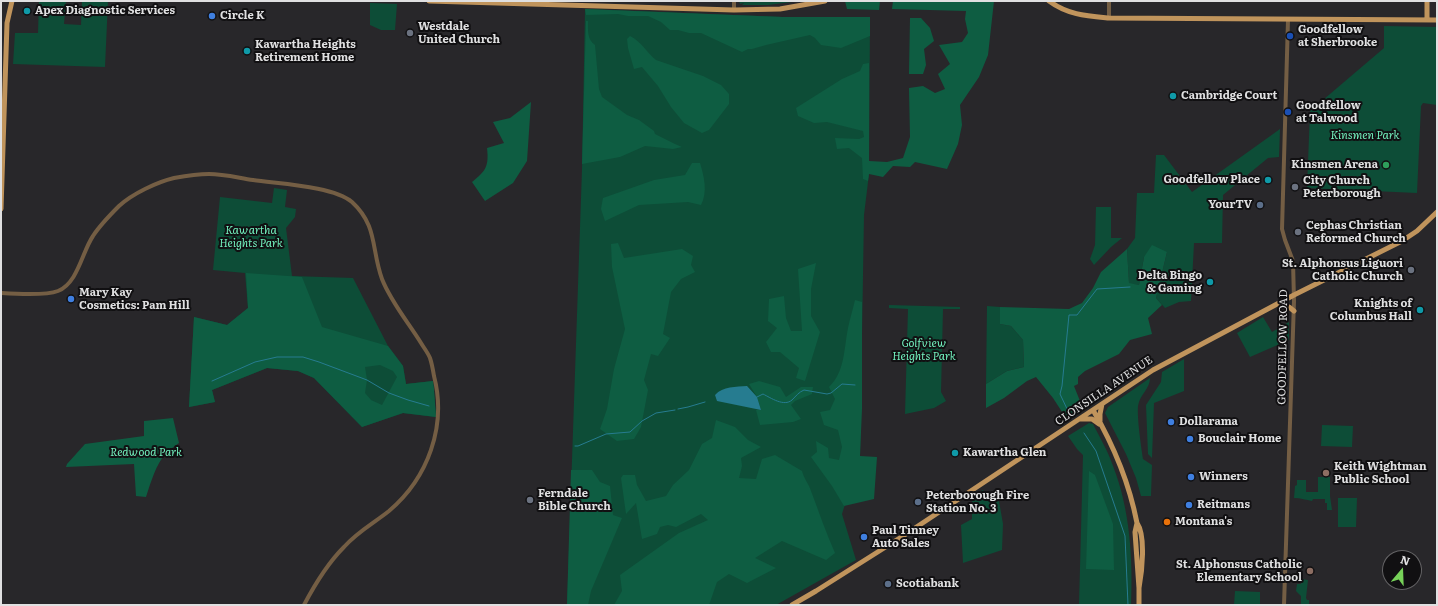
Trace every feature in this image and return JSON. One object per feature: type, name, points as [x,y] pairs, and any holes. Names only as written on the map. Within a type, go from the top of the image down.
[{"type":"main road","points":[[1,209],[7,23],[12,1]]},
{"type":"main road","points":[[429,1],[734,10],[780,9],[825,1]]},
{"type":"main road","points":[[1049,1],[1066,11],[1085,16],[1109,18],[1437,20]]},
{"type":"main road","points":[[1426,20],[1425,6],[1427,2]]},
{"type":"main road","name":"CLONSILLA AVENUE","points":[[792,605],[903,536],[1140,378],[1294,295],[1402,241],[1417,231],[1437,212]]},
{"type":"main road","points":[[1279,303],[1294,311]]},
{"type":"main road","points":[[1102,404],[1100,414],[1102,428]]},
{"type":"main road","points":[[1093,410],[1125,475],[1132,499],[1137,523],[1135,532],[1139,588],[1138,605]]},
{"type":"main road","points":[[1080,419],[1092,419],[1102,428]]},
{"type":"street","points":[[734,1],[734,10]]},
{"type":"street","points":[[1109,1],[1109,18]]},
{"type":"street","name":"GOODFELLOW ROAD","points":[[1284,605],[1294,311],[1293,261],[1282,229],[1288,20]]},
{"type":"street","points":[[1,293],[38,294],[58,291],[66,286],[76,273],[84,251],[92,237],[99,227],[121,204],[146,188],[172,179],[209,174],[311,188],[346,198],[363,214],[370,226],[374,239],[377,263],[387,290],[430,358],[438,390],[439,414],[430,456],[413,486],[388,511],[344,546],[318,580],[304,605]]},
{"type":"green space","points":[[39,1],[66,1],[64,24],[81,25],[82,1],[108,1],[105,67],[13,64],[15,33],[38,33]]},
{"type":"green space","points":[[739,1],[800,1],[768,5],[742,5],[744,3],[740,4]]},
{"type":"green space","points":[[845,1],[880,1],[879,10],[847,9]]},
{"type":"green space","points":[[893,1],[994,1],[988,55],[979,77],[960,105],[962,125],[958,144],[947,169],[915,162],[910,167],[893,166],[883,177],[869,174],[868,181],[863,179],[862,158],[849,148],[837,149],[835,138],[859,139],[864,137],[863,131],[827,122],[814,123],[798,116],[796,108],[842,79],[860,71],[863,64],[869,63],[869,161],[887,162],[903,158],[910,137],[909,88],[923,86],[935,93],[945,89],[938,74],[950,64],[939,45],[962,42],[968,33],[965,19],[966,11],[892,9]]},
{"type":"green space","points":[[370,3],[397,4],[395,30],[381,30],[370,25]]},
{"type":"green space","points":[[585,9],[783,17],[870,17],[869,174],[864,215],[860,456],[842,514],[856,560],[776,605],[567,605],[582,169]]},
{"type":"green space","points":[[585,9],[783,17],[870,17],[870,36],[841,48],[821,45],[810,35],[748,49],[742,52],[701,33],[670,30],[661,22],[648,16],[628,16],[618,14],[586,15]]},
{"type":"green space","points":[[910,18],[921,18],[930,28],[934,41],[924,49],[926,65],[923,74],[909,74]]},
{"type":"green space","points":[[586,21],[588,21],[589,37],[595,45],[599,89],[602,97],[627,115],[639,120],[654,131],[655,134],[682,147],[673,149],[645,146],[620,157],[582,164]]},
{"type":"green space","name":"Kinsmen Park","points":[[1384,26],[1437,27],[1437,105],[1423,103],[1421,106],[1417,193],[1307,188],[1310,111],[1384,48]]},
{"type":"green space","points":[[630,36],[634,38],[656,60],[703,76],[721,85],[729,94],[729,104],[709,130],[702,133],[684,123],[671,107],[658,86],[642,67],[634,69],[628,48],[627,39]]},
{"type":"green space","points":[[531,102],[527,161],[513,183],[485,201],[472,182],[481,175],[486,168],[487,148],[504,143],[493,122],[510,118]]},
{"type":"green space","points":[[1280,129],[1279,157],[1268,158],[1223,195],[1222,243],[1194,243],[1191,301],[1179,302],[1165,308],[1156,298],[1167,252],[1144,257],[1139,285],[1129,284],[1127,249],[1135,238],[1137,193],[1154,193],[1156,155],[1164,155],[1192,192]]},
{"type":"green space","points":[[692,163],[700,163],[703,173],[705,189],[701,205],[688,202],[639,205],[605,221],[601,209],[603,198],[654,180],[685,175]]},
{"type":"green space","name":"Kawartha Heights Park","points":[[274,188],[287,190],[285,207],[296,209],[295,217],[286,228],[292,276],[353,278],[388,346],[403,366],[406,384],[433,381],[436,417],[403,413],[362,427],[314,378],[298,371],[267,368],[212,390],[215,402],[189,407],[194,317],[227,325],[248,308],[245,273],[213,270],[220,197],[272,203]]},
{"type":"green space","points":[[1096,207],[1111,207],[1111,238],[1122,238],[1094,265],[1090,259],[1095,245]]},
{"type":"green space","points":[[618,243],[624,258],[682,249],[693,256],[691,265],[695,272],[681,279],[671,292],[663,334],[670,338],[658,356],[651,354],[644,380],[648,390],[641,427],[634,439],[617,441],[600,429],[607,409],[614,369],[625,329],[612,267],[611,244]]},
{"type":"green space","points":[[1152,245],[1167,252],[1156,298],[1162,305],[1148,318],[1152,334],[1130,340],[1119,354],[1085,371],[1078,377],[1078,384],[1074,386],[1082,406],[1066,418],[1053,398],[1036,377],[1027,381],[1004,398],[986,408],[986,384],[1007,371],[1024,367],[1023,340],[1011,326],[1000,324],[1000,307],[1069,309],[1082,303],[1093,288],[1101,272],[1127,249],[1129,283],[1139,285],[1144,257]]},
{"type":"green space","points":[[816,263],[811,289],[811,316],[820,332],[805,381],[796,378],[799,368],[780,352],[771,352],[766,342],[777,328],[768,321],[769,299],[784,296],[786,318],[791,331],[802,331],[798,269]]},
{"type":"green space","points":[[246,273],[302,277],[322,327],[388,346],[403,366],[406,384],[433,381],[436,417],[403,413],[362,427],[314,378],[298,371],[267,368],[212,390],[215,402],[189,407],[194,317],[227,325],[248,308]],"holes":[[[380,365],[393,371],[397,377],[382,405],[371,400],[365,393],[367,380],[365,367]]]},
{"type":"green space","points":[[855,300],[862,302],[862,409],[860,456],[877,457],[874,499],[844,506],[832,486],[811,457],[817,452],[816,441],[828,448],[829,458],[839,460],[842,447],[838,430],[824,425],[820,412],[830,410],[835,399],[829,387],[834,381],[841,367]]},
{"type":"green space","name":"Golfview Heights Park","points":[[889,305],[960,307],[960,309],[943,309],[941,392],[946,401],[934,408],[905,414],[908,309],[889,308]]},
{"type":"green space","points":[[987,306],[1000,307],[1000,324],[1011,326],[1023,340],[1024,367],[1007,371],[986,384]]},
{"type":"green space","points":[[1263,317],[1272,332],[1289,322],[1289,340],[1250,357],[1237,333]]},
{"type":"green space","points":[[1184,359],[1184,391],[1154,403],[1152,458],[1148,454],[1146,405],[1161,382],[1162,372]]},
{"type":"green space","points":[[1150,378],[1150,382],[1139,402],[1138,411],[1143,459],[1152,465],[1151,496],[1141,496],[1136,478],[1126,454],[1105,413],[1108,407]]},
{"type":"green space","points":[[759,381],[780,387],[786,397],[801,387],[813,387],[812,394],[795,401],[791,405],[801,419],[793,422],[760,425],[756,410],[761,410],[757,397],[749,384]]},
{"type":"green space","name":"Redwood Park","points":[[173,418],[179,443],[162,457],[146,497],[136,496],[134,464],[66,467],[85,444],[144,436],[144,421]]},
{"type":"green space","points":[[716,420],[735,427],[748,440],[761,447],[741,458],[742,466],[739,478],[756,479],[762,459],[775,455],[802,471],[835,553],[826,560],[782,541],[755,558],[776,568],[747,583],[729,574],[717,582],[709,605],[614,605],[622,591],[620,575],[679,533],[708,520],[701,514],[676,527],[668,525],[660,527],[657,534],[642,539],[636,503],[626,514],[621,478],[623,475],[635,475],[637,485],[646,501],[666,496],[673,485],[689,470],[702,444],[712,438]]},
{"type":"green space","points":[[1089,423],[1093,424],[1109,455],[1119,482],[1123,499],[1127,517],[1131,552],[1131,605],[1079,605],[1083,455],[1068,436]]},
{"type":"green space","points":[[1322,425],[1353,426],[1352,447],[1321,446]]},
{"type":"green space","points":[[571,470],[592,470],[600,482],[610,486],[613,515],[622,518],[591,591],[588,605],[567,605]]},
{"type":"green space","points":[[1089,471],[1095,475],[1113,524],[1114,570],[1086,569]]},
{"type":"green space","points":[[1318,477],[1330,477],[1332,510],[1327,510],[1327,503],[1325,503],[1325,499],[1313,499],[1312,501],[1294,498],[1297,480],[1306,480],[1306,492],[1318,492]]},
{"type":"green space","points":[[983,490],[991,504],[999,501],[1003,524],[1002,550],[963,563],[961,525],[972,519],[972,498]]},
{"type":"green space","points":[[1338,498],[1357,498],[1356,527],[1338,527]]},
{"type":"green space","points":[[1301,579],[1308,580],[1306,598],[1309,600],[1309,605],[1301,605],[1301,596],[1296,591],[1297,584],[1301,584]]},
{"type":"green space","points":[[1235,591],[1260,592],[1260,605],[1234,605]]},
{"type":"water","points":[[747,386],[757,397],[761,410],[717,401],[715,395],[722,390]]},
{"type":"waterway","points":[[1069,413],[1060,394],[1069,315],[1077,315],[1097,289],[1130,287]]},
{"type":"waterway","points":[[212,381],[255,362],[277,357],[303,357],[367,380],[389,393],[429,406]]},
{"type":"waterway","points":[[757,397],[763,394],[785,403],[792,400],[804,390],[827,394],[831,393],[842,384],[855,385]]},
{"type":"waterway","points":[[678,409],[705,402]]},
{"type":"waterway","points":[[575,446],[606,434],[630,432],[642,421],[656,413],[675,410]]},
{"type":"waterway","points":[[1084,433],[1096,451],[1125,536],[1128,605]]},
{"type":"place","name":"Apex Diagnostic Services","points":[[27,11]]},
{"type":"place","name":"Circle K","points":[[212,16]]},
{"type":"place","name":"Westdale United Church","points":[[410,33]]},
{"type":"place","name":"Goodfellow at Sherbrooke","points":[[1290,36]]},
{"type":"place","name":"Kawartha Heights Retirement Home","points":[[247,51]]},
{"type":"place","name":"Cambridge Court","points":[[1173,96]]},
{"type":"place","name":"Goodfellow at Talwood","points":[[1288,112]]},
{"type":"place","name":"Kinsmen Arena","points":[[1386,165]]},
{"type":"place","name":"Goodfellow Place","points":[[1268,180]]},
{"type":"place","name":"City Church Peterborough","points":[[1295,187]]},
{"type":"place","name":"YourTV","points":[[1260,205]]},
{"type":"place","name":"Cephas Christian Reformed Church","points":[[1298,232]]},
{"type":"place","name":"St. Alphonsus Liguori Catholic Church","points":[[1411,270]]},
{"type":"place","name":"Delta Bingo & Gaming","points":[[1210,282]]},
{"type":"place","name":"Mary Kay Cosmetics: Pam Hill","points":[[71,299]]},
{"type":"place","name":"Knights of Columbus Hall","points":[[1420,310]]},
{"type":"place","name":"Dollarama","points":[[1171,422]]},
{"type":"place","name":"Bouclair Home","points":[[1190,439]]},
{"type":"place","name":"Kawartha Glen","points":[[955,453]]},
{"type":"place","name":"Keith Wightman Public School","points":[[1326,473]]},
{"type":"place","name":"Winners","points":[[1191,477]]},
{"type":"place","name":"Ferndale Bible Church","points":[[530,500]]},
{"type":"place","name":"Peterborough Fire Station No. 3","points":[[918,502]]},
{"type":"place","name":"Reitmans","points":[[1189,505]]},
{"type":"place","name":"Montana's","points":[[1167,522]]},
{"type":"place","name":"Paul Tinney Auto Sales","points":[[864,537]]},
{"type":"place","name":"St. Alphonsus Catholic Elementary School","points":[[1310,571]]},
{"type":"place","name":"Scotiabank","points":[[888,584]]}]
